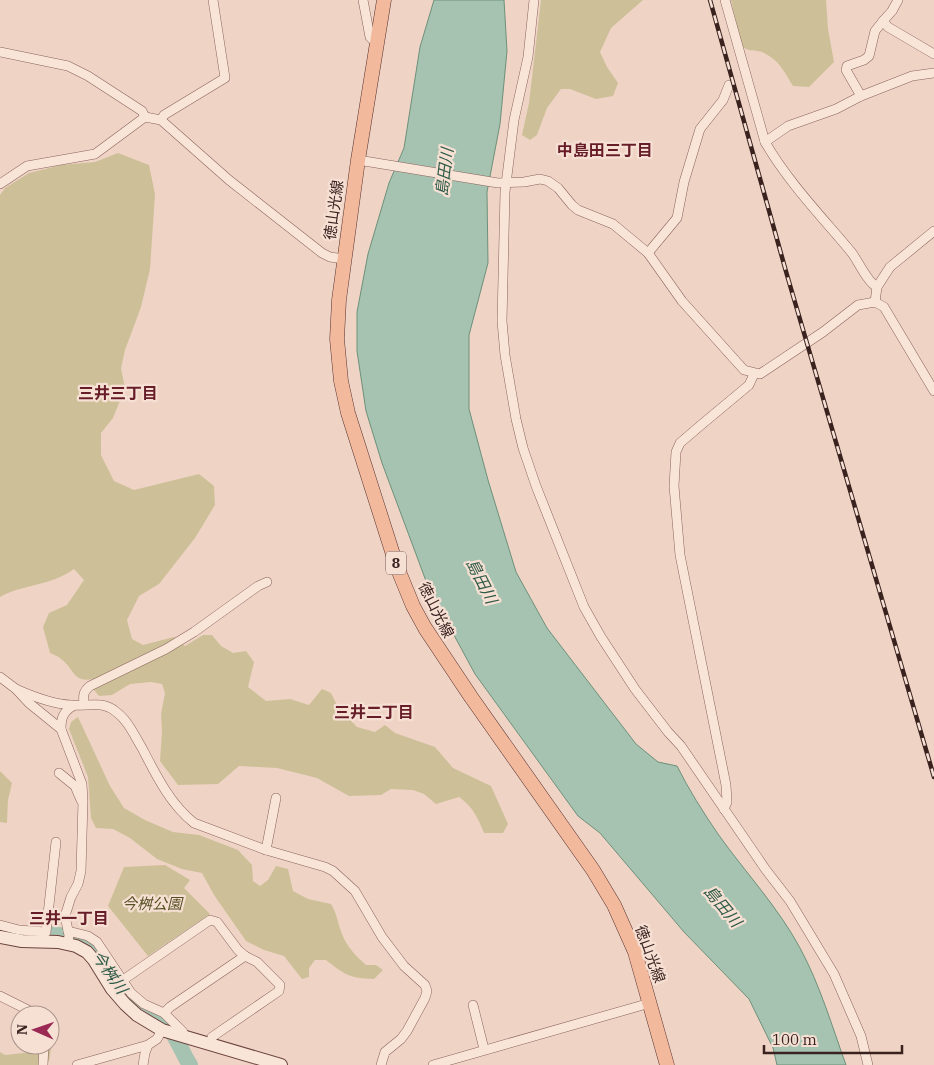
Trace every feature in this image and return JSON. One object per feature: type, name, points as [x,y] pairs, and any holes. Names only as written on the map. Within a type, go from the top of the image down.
[{"type":"main road","name":"徳山光線","points":[[384,0],[344,259],[337,340],[342,389],[348,413],[391,548],[413,606],[442,656],[588,863],[614,904],[635,952],[667,1065]]},
{"type":"street","points":[[161,120],[164,115],[225,78],[213,0]]},
{"type":"street","points":[[363,0],[370,38],[378,45]]},
{"type":"street","points":[[534,0],[528,56],[502,184],[502,321],[505,355],[521,438],[534,478],[584,606],[635,689],[681,746],[766,870],[790,901],[834,974],[861,1036],[868,1065]]},
{"type":"street","points":[[725,0],[765,142],[789,176],[859,262],[870,282],[877,286]]},
{"type":"street","points":[[861,96],[846,70],[847,66],[864,60],[868,56],[875,31],[892,11],[898,0]]},
{"type":"street","points":[[883,21],[888,27],[934,54]]},
{"type":"street","points":[[0,52],[68,66],[88,76],[142,111],[145,116],[161,120],[229,180],[322,253],[330,257],[344,259]]},
{"type":"street","points":[[765,142],[788,126],[836,109],[861,96],[912,76],[934,73]]},
{"type":"street","points":[[648,253],[677,218],[684,182],[700,130],[723,100],[729,85]]},
{"type":"street","points":[[0,184],[28,166],[95,154],[145,116]]},
{"type":"street","points":[[358,160],[502,184],[540,179],[548,181],[558,188],[578,210],[613,224],[648,253],[682,301],[744,370],[754,374],[760,374],[858,305],[875,302],[884,307],[934,391]]},
{"type":"street","points":[[875,302],[877,286],[890,267],[934,231]]},
{"type":"street","points":[[724,809],[727,802],[726,785],[680,555],[674,486],[676,452],[680,444],[701,424],[749,385],[754,374]]},
{"type":"street","points":[[84,704],[83,695],[90,686],[166,649],[194,632],[258,586],[267,582]]},
{"type":"street","points":[[0,677],[61,729]]},
{"type":"street","points":[[16,689],[34,697],[73,706]]},
{"type":"street","points":[[281,1065],[162,1030],[137,1015],[125,1004],[112,989],[94,960],[87,952],[76,946],[68,938],[65,916],[81,871],[83,801],[82,784],[61,729],[61,719],[65,710],[84,704],[99,704],[114,710],[129,725],[170,796],[194,823],[266,850],[334,871],[354,891],[382,937],[404,966],[425,985],[427,991],[407,1031],[401,1039],[385,1052],[381,1065]]},
{"type":"street","points":[[60,773],[75,786],[80,799],[83,801]]},
{"type":"street","points":[[266,850],[276,798]]},
{"type":"street","points":[[0,926],[19,930],[46,932],[56,842]]},
{"type":"street","points":[[48,914],[65,916]]},
{"type":"street","points":[[123,980],[210,920],[217,922],[238,950],[257,962],[280,985],[279,991],[212,1037],[211,1045]]},
{"type":"street","points":[[0,936],[22,941],[88,936],[97,942],[131,993],[144,1004],[164,1013],[183,1032],[183,1036]]},
{"type":"street","points":[[164,1013],[245,956]]},
{"type":"street","points":[[0,996],[18,1005]]},
{"type":"street","points":[[433,1065],[465,1061],[484,1049],[650,1003]]},
{"type":"street","points":[[473,1005],[484,1049]]},
{"type":"street","points":[[77,1065],[148,1046],[157,1039],[162,1030]]},
{"type":"street","points":[[143,1065],[148,1046]]},
{"type":"green space","points":[[541,0],[643,0],[611,28],[600,52],[618,83],[613,96],[596,99],[570,89],[561,89],[547,108],[537,135],[530,140],[522,135],[529,103]]},
{"type":"green space","points":[[731,0],[826,0],[828,29],[834,62],[809,87],[793,86],[774,59],[761,52],[742,46]]},
{"type":"green space","points":[[118,153],[149,165],[155,194],[150,269],[141,307],[125,350],[121,368],[125,388],[113,418],[101,433],[101,455],[114,481],[134,490],[199,474],[214,486],[215,505],[195,538],[159,584],[139,596],[127,620],[132,639],[143,645],[174,637],[185,646],[203,635],[212,635],[221,646],[233,653],[246,651],[254,662],[248,687],[266,701],[290,699],[309,705],[322,689],[331,693],[338,707],[357,727],[375,732],[385,725],[395,733],[435,747],[453,768],[491,786],[508,824],[503,833],[484,833],[474,813],[459,797],[436,804],[424,794],[413,790],[391,789],[381,795],[349,796],[317,778],[277,768],[239,766],[218,784],[178,785],[160,761],[161,714],[165,693],[162,684],[151,682],[130,684],[112,695],[99,696],[94,690],[94,679],[87,680],[78,677],[59,657],[50,653],[43,627],[49,613],[67,605],[84,580],[74,569],[56,579],[0,597],[0,195],[5,188],[29,173],[61,165],[95,162]]},
{"type":"green space","points":[[78,717],[110,786],[124,808],[145,820],[173,832],[199,835],[238,850],[252,865],[253,881],[260,886],[268,880],[276,866],[288,869],[293,891],[308,899],[331,904],[344,939],[352,951],[366,965],[376,965],[383,970],[374,979],[359,978],[343,972],[326,960],[315,960],[309,968],[309,977],[302,979],[284,956],[264,950],[246,941],[214,895],[202,873],[182,869],[157,859],[130,838],[113,829],[96,828],[91,818],[88,777],[69,729],[71,722]]},
{"type":"green space","points":[[0,771],[12,783],[8,800],[7,823],[0,822]]},
{"type":"green space","name":"今桝公園","points":[[165,865],[190,880],[184,888],[210,914],[148,956],[108,906],[124,867]]},
{"type":"green space","points":[[0,1052],[5,1055],[50,1055],[49,1061],[41,1065],[0,1065]]},
{"type":"water","name":"島田川","points":[[434,0],[504,0],[507,51],[500,124],[487,192],[488,263],[469,335],[469,409],[516,572],[547,628],[636,744],[658,762],[677,766],[696,801],[718,834],[782,918],[814,976],[846,1065],[777,1065],[773,1048],[749,999],[684,932],[600,833],[578,816],[475,674],[429,589],[382,463],[366,411],[357,351],[357,312],[368,254],[389,183],[404,148],[420,47]]},
{"type":"waterway","name":"今桝川","points":[[0,930],[21,934],[63,935],[89,943],[99,953],[126,998],[166,1025],[174,1035],[190,1065]]},
{"type":"railway","points":[[710,0],[787,275],[934,777]]},
{"type":"district","name":"中島田三丁目","points":[[605,150]]},
{"type":"district","name":"三井三丁目","points":[[118,393]]},
{"type":"district","name":"三井二丁目","points":[[374,712]]},
{"type":"district","name":"三井一丁目","points":[[69,918]]}]
